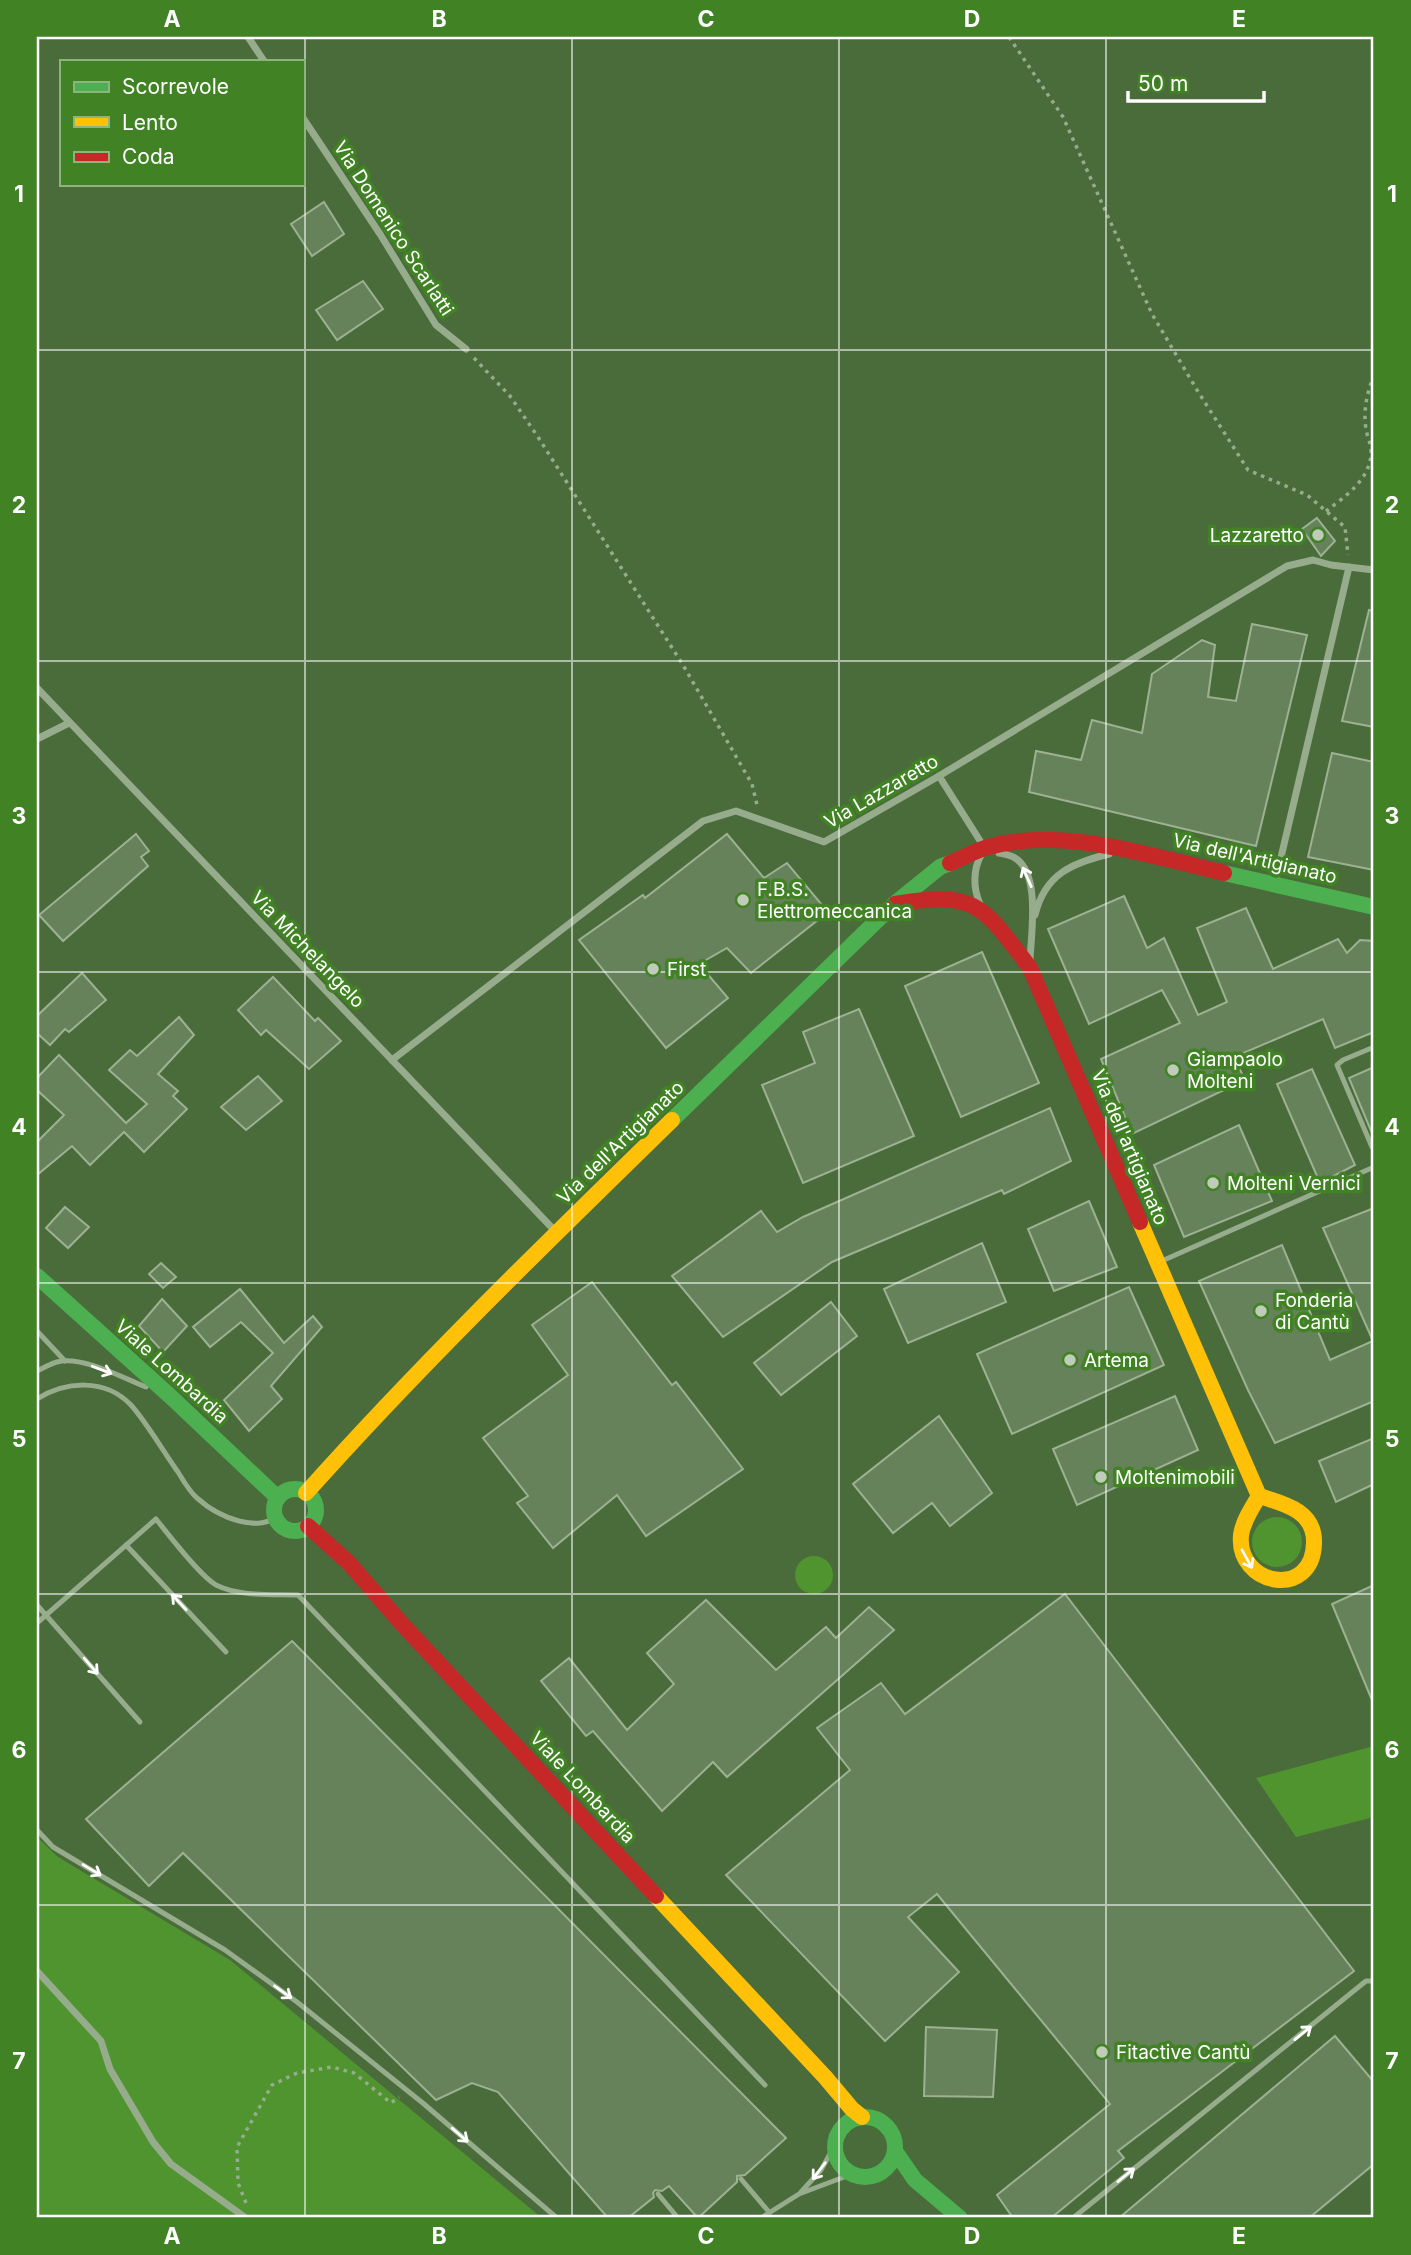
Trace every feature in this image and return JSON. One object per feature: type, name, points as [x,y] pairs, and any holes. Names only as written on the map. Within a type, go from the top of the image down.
[{"type":"street","points":[[248,37],[263,60]]},
{"type":"street","name":"Via Domenico Scarlatti","points":[[304,120],[380,234],[436,326],[466,349]]},
{"type":"street","name":"Via Lazzaretto","points":[[392,1060],[703,821],[736,811],[824,842],[939,776],[1287,566],[1313,560],[1374,570]]},
{"type":"street","points":[[1275,884],[1349,567]]},
{"type":"street","name":"Via Michelangelo","points":[[37,688],[556,1233]]},
{"type":"street","points":[[37,739],[69,723]]},
{"type":"street","points":[[939,776],[985,848],[976,864],[975,881],[978,901],[987,916]]},
{"type":"street","name":"Via dell'Artigianato","points":[[306,1493],[361,1431],[556,1233],[893,905],[940,867],[985,848],[1017,842],[1069,840],[1126,850],[1374,906]]},
{"type":"street","name":"Via dell'Artigianato","points":[[985,848],[1016,858],[1026,870],[1032,884],[1030,968]]},
{"type":"street","name":"Via dell'Artigianato","points":[[1031,929],[1038,903],[1061,871],[1082,861],[1126,850]]},
{"type":"street","name":"Via dell'artigianato","points":[[893,905],[924,900],[972,904],[987,916],[1030,968],[1259,1496]]},
{"type":"street","name":"Viale Lombardia","points":[[37,1276],[278,1498]]},
{"type":"street","points":[[294,1490],[306,1493],[316,1509],[308,1526],[302,1530],[290,1530],[279,1524],[274,1511],[278,1498],[294,1490]]},
{"type":"street","points":[[1259,1496],[1296,1508],[1308,1518],[1315,1535],[1314,1552],[1311,1564],[1297,1576],[1278,1580],[1258,1574],[1247,1564],[1241,1550],[1243,1525],[1259,1496]]},
{"type":"street","name":"Viale Lombardia","points":[[308,1526],[349,1563],[402,1624],[862,2117]]},
{"type":"street","points":[[37,1971],[100,2041],[110,2068],[153,2142],[171,2164],[246,2218]]},
{"type":"street","name":"Viale Lombardia","points":[[825,2077],[837,2106],[836,2140]]},
{"type":"street","points":[[895,2151],[886,2169],[877,2174],[860,2177],[852,2174],[839,2162],[836,2140],[847,2123],[862,2117],[880,2121],[892,2134],[895,2151],[903,2167],[935,2200]]},
{"type":"street","points":[[877,2174],[895,2179],[935,2200],[960,2218]]},
{"type":"lane","points":[[1374,1047],[1337,1065],[1374,1146]]},
{"type":"lane","points":[[1157,1262],[1374,1167]]},
{"type":"lane","points":[[37,1331],[65,1362]]},
{"type":"lane","points":[[37,1371],[58,1362],[88,1364],[169,1395]]},
{"type":"lane","points":[[37,1399],[48,1392],[65,1387],[82,1384],[102,1387],[130,1405],[196,1497],[232,1519],[266,1523],[275,1518]]},
{"type":"lane","points":[[37,1623],[156,1519],[214,1584],[234,1591],[298,1595],[765,2085]]},
{"type":"lane","points":[[126,1545],[226,1652]]},
{"type":"lane","points":[[37,1605],[140,1722]]},
{"type":"lane","points":[[37,1830],[52,1847],[225,1950],[297,2002],[407,2090],[558,2218]]},
{"type":"lane","points":[[1073,2218],[1366,1981],[1374,1981]]},
{"type":"lane","points":[[799,2194],[821,2171],[836,2140]]},
{"type":"lane","points":[[761,2218],[799,2194],[852,2174]]},
{"type":"lane","points":[[741,2179],[769,2212]]},
{"type":"lane","points":[[658,2194],[678,2218]]},
{"type":"path","points":[[1009,37],[1063,117],[1152,314],[1248,470],[1307,495],[1345,527],[1349,567]]},
{"type":"path","points":[[466,349],[510,396],[683,664],[752,784],[760,820]]},
{"type":"path","points":[[1326,511],[1346,496],[1363,478],[1369,464],[1371,451],[1366,431],[1365,408],[1368,389],[1374,375]]},
{"type":"path","points":[[247,2207],[239,2183],[237,2147],[272,2085],[297,2073],[332,2067],[354,2073],[391,2103],[407,2090]]},
{"type":"green space","points":[[1277,1517],[1295,1524],[1302,1542],[1295,1560],[1277,1567],[1259,1560],[1252,1542],[1259,1524]]},
{"type":"green space","points":[[814,1556],[827,1562],[833,1575],[827,1588],[814,1594],[801,1588],[795,1575],[801,1562]]},
{"type":"green space","points":[[1374,1746],[1374,1817],[1296,1837],[1256,1778]]},
{"type":"green space","points":[[37,1837],[58,1857],[230,1960],[542,2218],[37,2218]]},
{"type":"building","points":[[324,202],[344,234],[312,256],[291,224]]},
{"type":"building","points":[[363,281],[383,309],[337,340],[316,310]]},
{"type":"building","name":"Lazzaretto","points":[[1317,518],[1335,541],[1321,556],[1302,529]]},
{"type":"building","points":[[1369,610],[1374,611],[1374,727],[1342,721]]},
{"type":"building","points":[[1252,624],[1307,635],[1256,846],[1029,792],[1036,751],[1081,760],[1092,720],[1142,733],[1152,674],[1202,640],[1215,645],[1208,697],[1236,701]]},
{"type":"building","points":[[1332,753],[1374,762],[1374,870],[1308,857]]},
{"type":"building","points":[[136,834],[149,851],[141,857],[148,866],[63,941],[39,915]]},
{"type":"building","points":[[727,834],[764,878],[787,863],[828,912],[751,973],[727,948],[699,964],[728,998],[666,1048],[579,940],[643,895],[645,898]]},
{"type":"building","points":[[1124,896],[1147,948],[1164,938],[1198,1015],[1227,1002],[1197,928],[1246,908],[1273,969],[1338,939],[1347,953],[1360,940],[1374,941],[1374,1032],[1335,1048],[1323,1019],[1234,1057],[1245,1080],[1132,1134],[1101,1059],[1180,1023],[1162,990],[1089,1024],[1048,929]]},
{"type":"building","points":[[982,952],[1039,1083],[961,1117],[905,986]]},
{"type":"building","points":[[82,973],[106,1000],[69,1032],[65,1029],[50,1045],[37,1033],[37,1016]]},
{"type":"building","points":[[273,977],[315,1021],[318,1018],[341,1041],[309,1069],[266,1030],[261,1035],[238,1010]]},
{"type":"building","points":[[859,1009],[914,1136],[803,1183],[762,1085],[815,1063],[803,1032]]},
{"type":"building","points":[[179,1017],[194,1035],[158,1074],[178,1091],[173,1096],[187,1109],[144,1152],[124,1132],[90,1165],[72,1146],[37,1175],[37,1142],[64,1115],[37,1090],[37,1078],[59,1055],[126,1123],[147,1104],[109,1070],[130,1050],[137,1056]]},
{"type":"building","points":[[1374,1067],[1374,1138],[1349,1078]]},
{"type":"building","points":[[1312,1069],[1355,1165],[1320,1183],[1277,1084]]},
{"type":"building","points":[[258,1076],[282,1101],[246,1130],[221,1107]]},
{"type":"building","points":[[1050,1108],[1071,1161],[1004,1194],[1002,1190],[832,1262],[723,1337],[672,1276],[761,1211],[777,1232],[803,1217]]},
{"type":"building","name":"Molteni Vernici","points":[[1239,1125],[1272,1201],[1184,1237],[1154,1165]]},
{"type":"building","points":[[1089,1201],[1117,1267],[1054,1291],[1028,1229]]},
{"type":"building","points":[[65,1207],[89,1227],[68,1248],[46,1228]]},
{"type":"building","points":[[1374,1208],[1374,1401],[1275,1443],[1199,1281],[1282,1245],[1330,1360],[1373,1341],[1323,1228]]},
{"type":"building","points":[[982,1243],[1006,1302],[908,1343],[884,1289]]},
{"type":"building","points":[[161,1263],[176,1277],[163,1288],[149,1274]]},
{"type":"building","points":[[592,1282],[672,1385],[676,1382],[743,1469],[646,1536],[617,1495],[553,1548],[517,1503],[528,1496],[483,1438],[568,1375],[532,1325]]},
{"type":"building","name":"Artema","points":[[1129,1287],[1164,1365],[1012,1434],[977,1354]]},
{"type":"building","points":[[240,1289],[284,1343],[313,1316],[322,1327],[271,1386],[282,1399],[249,1431],[224,1400],[273,1353],[241,1322],[210,1347],[193,1327]]},
{"type":"building","points":[[162,1299],[187,1326],[163,1352],[139,1326]]},
{"type":"building","points":[[831,1302],[857,1336],[781,1395],[754,1363]]},
{"type":"building","name":"Moltenimobili","points":[[1175,1396],[1198,1450],[1077,1505],[1053,1449]]},
{"type":"building","points":[[939,1416],[992,1493],[950,1526],[932,1503],[893,1533],[853,1484]]},
{"type":"building","points":[[1374,1438],[1374,1484],[1336,1502],[1319,1461]]},
{"type":"building","points":[[1374,1585],[1374,1705],[1332,1604]]},
{"type":"building","points":[[1065,1594],[1354,1971],[1118,2151],[1124,2158],[1051,2218],[1013,2218],[997,2195],[1110,2104],[937,1894],[908,1917],[959,1972],[885,2041],[726,1875],[850,1770],[817,1728],[881,1683],[905,1714]]},
{"type":"building","points":[[706,1600],[776,1670],[826,1627],[836,1638],[869,1607],[894,1630],[727,1777],[713,1762],[662,1811],[593,1731],[586,1736],[541,1681],[569,1658],[627,1730],[674,1684],[647,1653]]},
{"type":"building","points":[[292,1641],[786,2138],[745,2175],[737,2176],[737,2182],[698,2218],[669,2186],[662,2191],[655,2190],[654,2197],[628,2218],[608,2218],[498,2092],[472,2083],[436,2100],[183,1853],[149,1886],[86,1819]]},
{"type":"building","points":[[926,2027],[997,2030],[993,2097],[924,2096]]},
{"type":"building","points":[[1335,2036],[1374,2082],[1374,2164],[1309,2218],[1119,2218]]},
{"type":"traffic: fast","points":[[672,1120],[893,905],[940,867],[950,863]]},
{"type":"traffic: fast","points":[[1224,873],[1374,907]]},
{"type":"traffic: fast","points":[[37,1276],[278,1498]]},
{"type":"traffic: fast","points":[[295,1489],[310,1495],[316,1510],[310,1525],[295,1531],[280,1525],[274,1510],[280,1495],[295,1489]]},
{"type":"traffic: fast","points":[[865,2117],[882,2122],[890,2130],[895,2147],[890,2164],[882,2172],[865,2177],[848,2172],[840,2164],[835,2147],[840,2130],[848,2122],[865,2117]]},
{"type":"traffic: fast","points":[[895,2151],[915,2180],[960,2218]]},
{"type":"traffic: slow","points":[[306,1493],[440,1350],[672,1120]]},
{"type":"traffic: slow","points":[[1140,1222],[1259,1496],[1297,1510],[1304,1516],[1313,1532],[1314,1543],[1310,1561],[1301,1573],[1289,1579],[1275,1580],[1262,1575],[1250,1566],[1243,1552],[1242,1530],[1259,1496]]},
{"type":"traffic: slow","points":[[656,1896],[862,2117]]},
{"type":"traffic: jam","points":[[950,863],[985,848],[1014,842],[1075,841],[1224,873]]},
{"type":"traffic: jam","points":[[895,904],[944,899],[961,902],[976,908],[1001,930],[1030,968],[1140,1222]]},
{"type":"traffic: jam","points":[[308,1526],[349,1563],[402,1624],[656,1896]]},
{"type":"place","name":"Lazzaretto","points":[[1318,535]]},
{"type":"place","name":"F.B.S. Elettromeccanica","points":[[743,900]]},
{"type":"place","name":"First","points":[[653,969]]},
{"type":"place","name":"Giampaolo Molteni","points":[[1173,1070]]},
{"type":"place","name":"Molteni Vernici","points":[[1213,1183]]},
{"type":"place","name":"Fonderia di Cantù","points":[[1261,1311]]},
{"type":"place","name":"Artema","points":[[1070,1360]]},
{"type":"place","name":"Moltenimobili","points":[[1101,1477]]},
{"type":"place","name":"Fitactive Cantù","points":[[1102,2052]]}]
